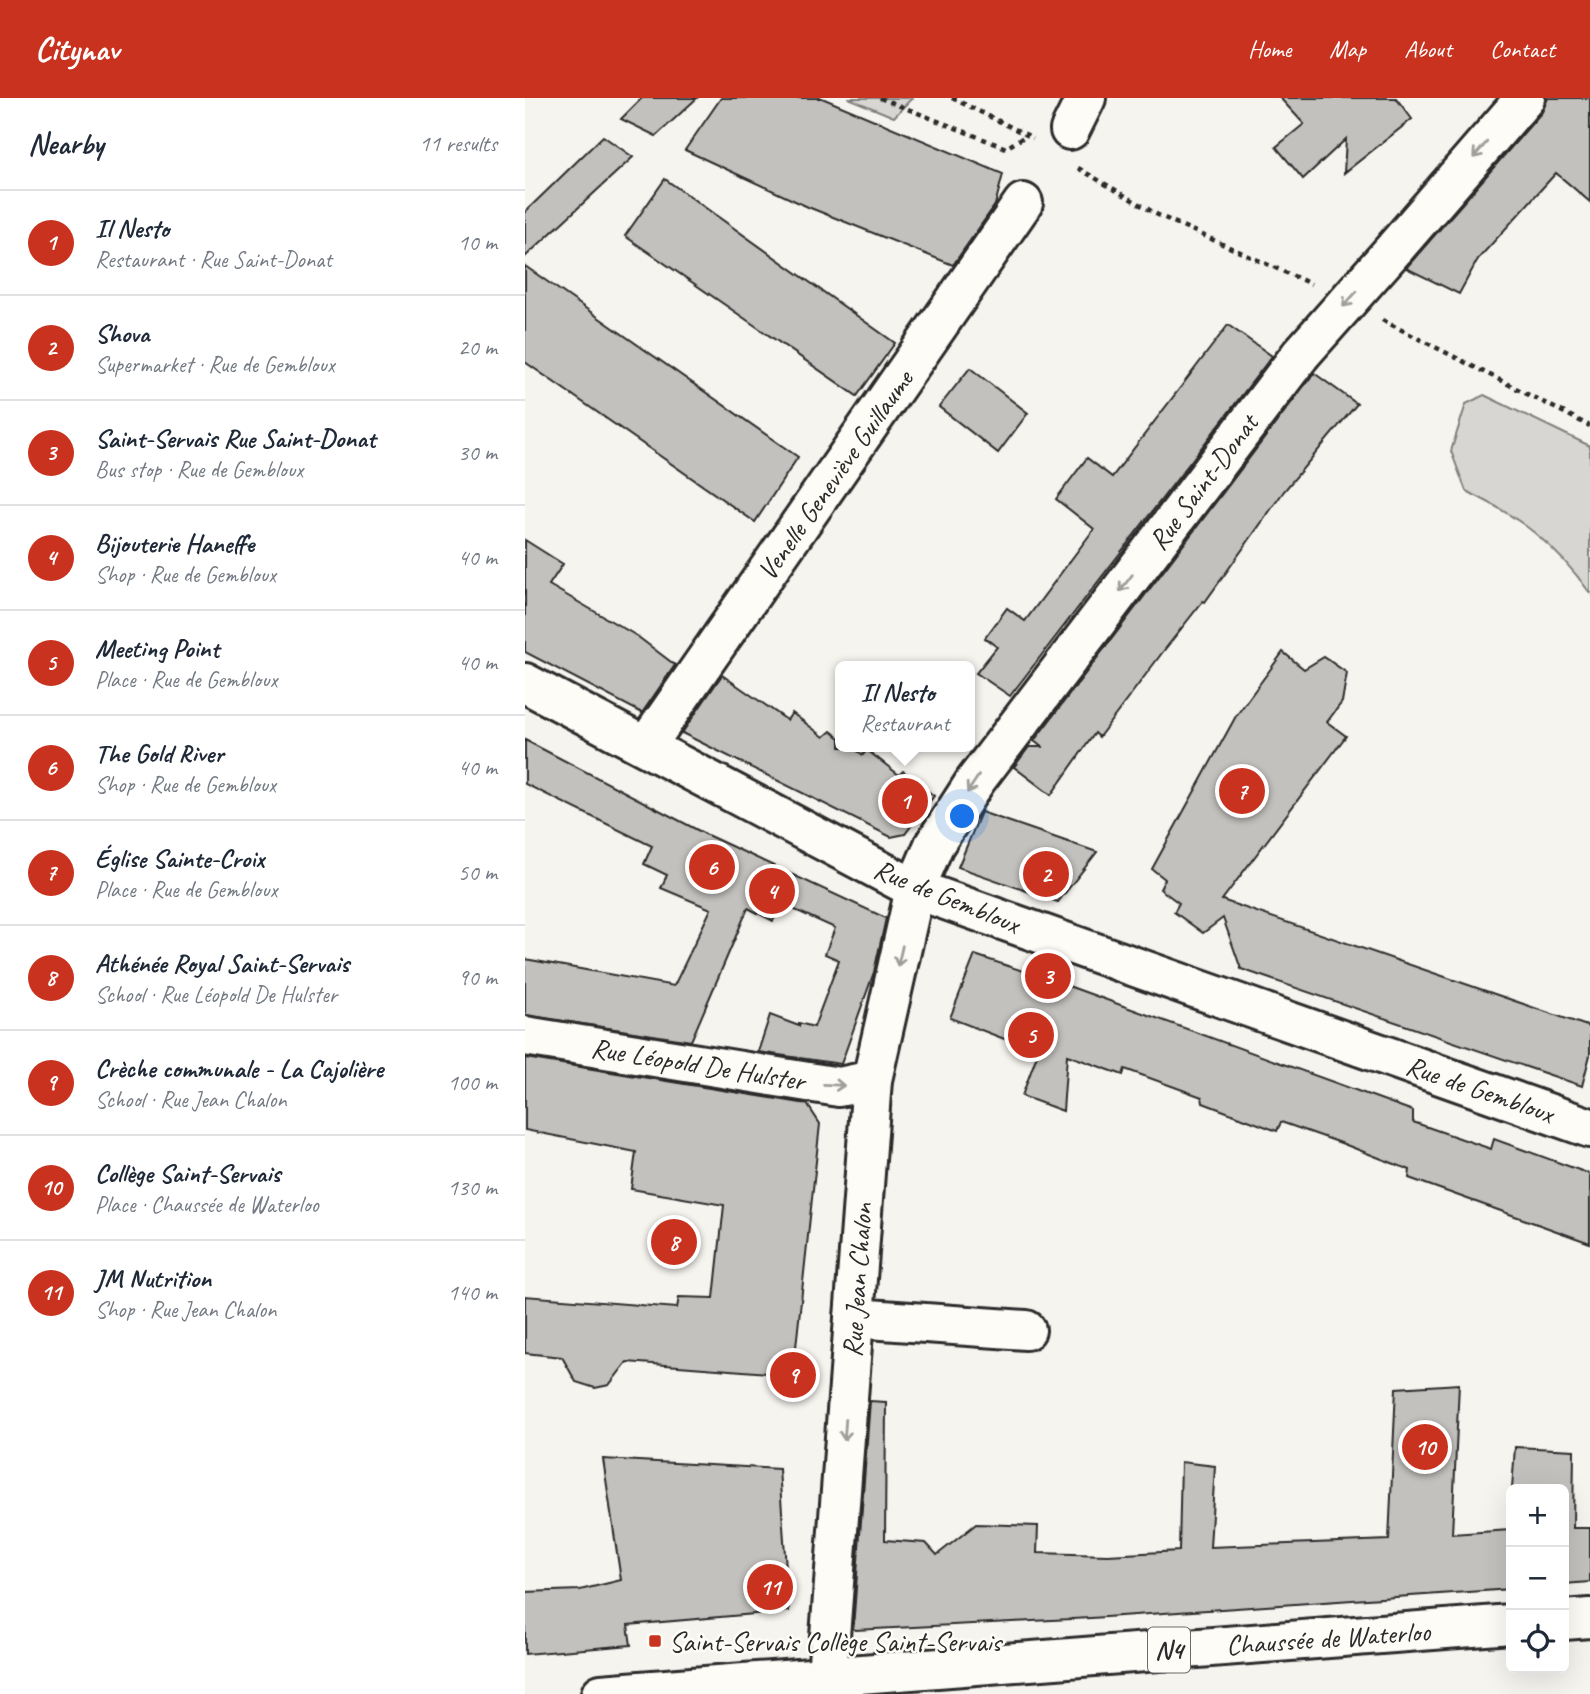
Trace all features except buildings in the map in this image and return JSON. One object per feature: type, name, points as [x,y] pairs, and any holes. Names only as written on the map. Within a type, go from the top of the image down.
[{"type":"street","name":"Rue Saint-Donat","points":[[915,889],[934,845],[976,780],[1301,354],[1525,98]]},
{"type":"street","name":"Venelle Geneviève Guillaume","points":[[646,746],[1023,203]]},
{"type":"street","name":"Rue de Gembloux","points":[[525,683],[915,889],[1590,1128]]},
{"type":"street","name":"Rue Jean Chalon","points":[[827,1676],[871,1080],[915,889]]},
{"type":"street","name":"Rue Léopold De Hulster","points":[[525,1036],[839,1087],[871,1080]]},
{"type":"street","points":[[854,1318],[1026,1331]]},
{"type":"street","points":[[1569,1620],[1590,1618]]},
{"type":"street","name":"Chaussée de Waterloo","points":[[601,1694],[1506,1624]]},
{"type":"path","points":[[880,98],[1006,148],[1028,134]]},
{"type":"path","points":[[953,98],[1028,134],[1068,134],[1158,215]]},
{"type":"shaded area","points":[[848,98],[912,98],[894,117]]},
{"type":"shaded area","points":[[1484,395],[1590,446],[1590,593],[1563,560],[1535,533],[1503,511],[1466,491],[1451,451],[1466,404]]},
{"type":"place","name":"Église Sainte-Croix","points":[[1242,791]]},
{"type":"place","name":"Il Nesto","points":[[905,801]]},
{"type":"place","name":"The Gold River","points":[[712,867]]},
{"type":"place","name":"Shova","points":[[1046,874]]},
{"type":"place","name":"Bijouterie Haneffe","points":[[772,891]]},
{"type":"place","name":"Saint-Servais Rue Saint-Donat","points":[[1048,976]]},
{"type":"place","name":"Meeting Point","points":[[1031,1035]]},
{"type":"place","name":"Athénée Royal Saint-Servais","points":[[674,1242]]},
{"type":"place","name":"Crèche communale - La Cajolière","points":[[793,1375]]},
{"type":"place","name":"Collège Saint-Servais","points":[[1425,1447]]},
{"type":"place","name":"JM Nutrition","points":[[770,1587]]},
{"type":"place","name":"Saint-Servais Collège Saint-Servais","points":[[655,1641]]}]
